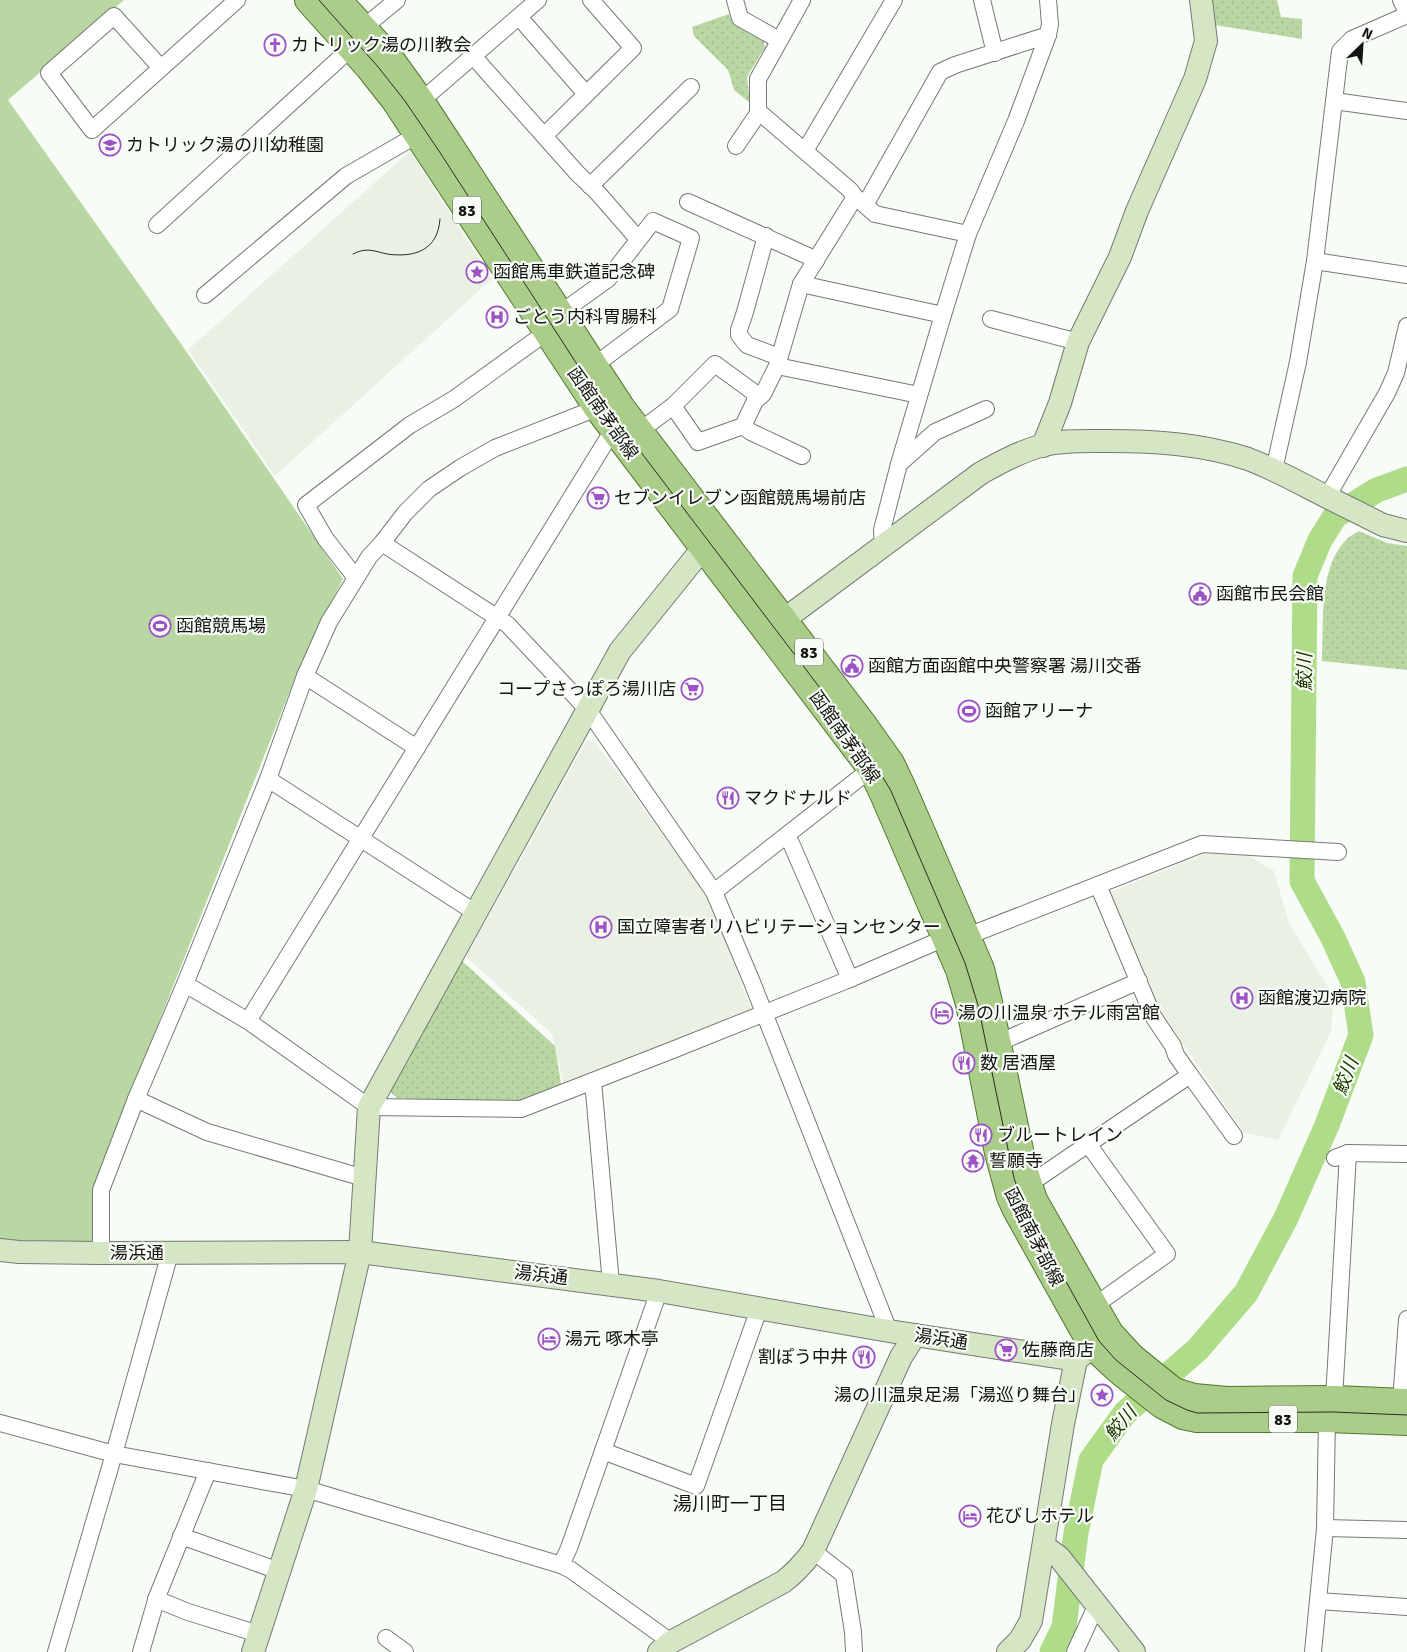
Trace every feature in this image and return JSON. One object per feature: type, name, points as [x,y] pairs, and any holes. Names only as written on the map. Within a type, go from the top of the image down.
[{"type":"main road","name":"函館南茅部線","points":[[308,0],[357,38],[388,55],[421,101],[632,425],[711,542],[776,626],[864,725],[891,763],[902,786],[956,936],[959,970],[969,1004],[998,1153],[1019,1190],[1093,1346]]},
{"type":"main road","name":"函館南茅部線","points":[[338,0],[357,38],[395,101],[597,408],[632,425]]},
{"type":"main road","name":"函館南茅部線","points":[[776,626],[871,769],[956,936],[984,981],[1024,1169],[1019,1190]]},
{"type":"main road","name":"函館南茅部線","points":[[1019,1190],[1034,1200],[1094,1306],[1093,1346]]},
{"type":"main road","name":"函館南茅部線","points":[[1093,1346],[1123,1348],[1141,1376],[1168,1398],[1183,1416],[1197,1419],[1330,1409],[1405,1409]]},
{"type":"street","points":[[161,68],[114,16],[49,73],[92,130],[237,0]]},
{"type":"street","points":[[157,226],[397,0]]},
{"type":"street","points":[[421,101],[538,0]]},
{"type":"street","points":[[544,136],[633,48],[591,0]]},
{"type":"street","points":[[735,0],[740,18],[779,40]]},
{"type":"street","points":[[736,146],[759,112],[758,79],[802,0]]},
{"type":"street","points":[[805,151],[894,0]]},
{"type":"street","points":[[982,0],[995,53]]},
{"type":"street","points":[[883,546],[882,530],[899,464],[968,234],[1016,121],[1048,35],[1050,24],[1048,0]]},
{"type":"street","points":[[1043,446],[1060,403],[1078,342],[1120,257],[1137,211],[1195,79],[1206,41],[1201,0]]},
{"type":"street","points":[[1274,470],[1298,362],[1315,262],[1340,51],[1352,40],[1407,14],[1401,0]]},
{"type":"street","points":[[519,17],[586,94]]},
{"type":"street","points":[[673,406],[698,442],[743,426],[757,398],[762,394],[778,361],[801,284],[860,201],[940,72],[955,65],[1048,35]]},
{"type":"street","points":[[473,56],[638,239]]},
{"type":"street","points":[[590,186],[691,87]]},
{"type":"street","points":[[1334,101],[1407,111]]},
{"type":"street","points":[[759,112],[875,214],[968,234]]},
{"type":"street","points":[[205,295],[346,176],[417,135]]},
{"type":"street","points":[[688,202],[766,236],[816,261]]},
{"type":"street","points":[[569,307],[608,280],[653,221],[691,238],[670,309],[603,359]]},
{"type":"street","points":[[766,236],[739,330],[739,335],[747,345],[778,361],[920,395]]},
{"type":"street","points":[[1315,262],[1407,275]]},
{"type":"street","points":[[801,284],[943,315]]},
{"type":"street","points":[[991,319],[1078,342]]},
{"type":"street","points":[[1329,498],[1388,393],[1396,374],[1407,326]]},
{"type":"street","points":[[356,578],[325,538],[306,505],[410,424],[454,399],[536,339]]},
{"type":"street","points":[[248,1021],[498,618],[632,425],[673,406],[714,364],[752,391],[757,398]]},
{"type":"street","points":[[101,1253],[101,1190],[136,1099],[268,779],[305,676],[329,622],[369,557],[405,513],[429,489],[495,448],[597,408]]},
{"type":"street","points":[[899,464],[936,432],[986,409]]},
{"type":"street","points":[[743,426],[751,432],[802,456]]},
{"type":"street","points":[[776,626],[981,473],[1017,454],[1043,446],[1096,441],[1149,442],[1186,445],[1229,453],[1274,470],[1383,525],[1407,531]]},
{"type":"street","points":[[156,1599],[256,1643],[306,1489],[360,1252],[369,1106],[620,650],[711,542]]},
{"type":"street","points":[[382,543],[506,624],[588,710],[714,892],[888,1331]]},
{"type":"street","points":[[305,676],[417,748]]},
{"type":"street","points":[[714,892],[871,769]]},
{"type":"street","points":[[268,779],[476,913]]},
{"type":"street","points":[[791,844],[850,979]]},
{"type":"street","points":[[185,984],[248,1021],[369,1106],[521,1109],[956,936],[1098,885],[1202,844],[1338,852]]},
{"type":"street","points":[[1098,885],[1153,1016],[1173,1046],[1176,1055],[1234,1136]]},
{"type":"street","points":[[998,1043],[1138,981]]},
{"type":"street","points":[[1019,1190],[1190,1075]]},
{"type":"street","points":[[593,1081],[610,1284]]},
{"type":"street","points":[[136,1099],[207,1132],[364,1178]]},
{"type":"street","points":[[1088,1144],[1167,1254],[1094,1306]]},
{"type":"street","points":[[1313,1652],[1325,1528],[1342,1155],[1407,1154]]},
{"type":"street","name":"湯浜通","points":[[0,1250],[101,1253],[360,1252],[659,1291],[914,1335],[1093,1346]]},
{"type":"street","points":[[56,1652],[114,1454],[170,1252]]},
{"type":"street","points":[[561,1565],[569,1548],[659,1291]]},
{"type":"street","points":[[603,1451],[696,1486],[759,1309]]},
{"type":"street","points":[[1405,1409],[1407,1319]]},
{"type":"street","points":[[0,1423],[114,1454],[306,1489],[561,1565],[571,1570],[665,1647],[783,1582],[794,1574],[813,1551],[901,1357],[914,1335]]},
{"type":"street","points":[[1008,1652],[1020,1640],[1031,1621],[1052,1551],[1063,1424],[1093,1346]]},
{"type":"street","points":[[141,1652],[156,1599],[208,1471]]},
{"type":"street","points":[[1325,1528],[1407,1530]]},
{"type":"street","points":[[181,1536],[279,1571]]},
{"type":"street","points":[[813,1551],[844,1575],[853,1632],[854,1652]]},
{"type":"street","points":[[1052,1551],[1134,1652]]},
{"type":"street","points":[[1075,1652],[1091,1597]]},
{"type":"street","points":[[1318,1601],[1407,1607]]},
{"type":"street","points":[[386,1638],[405,1652]]},
{"type":"shaded area","points":[[410,151],[492,279],[275,476],[188,350]]},
{"type":"shaded area","name":"国立障害者リハビリテーションセンター","points":[[587,740],[595,742],[709,898],[751,1009],[564,1084],[552,1034],[466,957]]},
{"type":"shaded area","name":"函館渡辺病院","points":[[1207,853],[1248,855],[1274,871],[1289,923],[1329,989],[1333,1013],[1331,1032],[1278,1140],[1244,1133],[1158,1007],[1110,892]]},
{"type":"green space","name":"函館競馬場","points":[[0,0],[124,0],[8,100],[177,338],[343,579],[297,673],[92,1191],[93,1242],[0,1240]]},
{"type":"green space","points":[[1211,0],[1277,0],[1281,17],[1302,19],[1302,39],[1215,25]]},
{"type":"green space","points":[[729,14],[733,24],[763,40],[765,47],[747,77],[750,103],[734,90],[728,70],[694,36],[692,27]]},
{"type":"green space","points":[[1359,531],[1387,543],[1407,546],[1407,670],[1322,661],[1324,597],[1331,566],[1337,552],[1346,540]]},
{"type":"green space","points":[[461,960],[555,1046],[561,1084],[521,1103],[397,1098],[387,1089]]},
{"type":"waterway","name":"鮫川","points":[[1052,1652],[1064,1627],[1076,1533],[1091,1460],[1125,1413],[1198,1349],[1246,1293],[1286,1218],[1327,1125],[1361,1035],[1353,982],[1333,938],[1302,881],[1305,576],[1320,540],[1335,516],[1377,490],[1407,479]]},
{"type":"tram line","points":[[319,0],[379,68],[405,101],[593,389],[864,746],[891,791],[965,963],[978,1005],[1014,1178],[1023,1204],[1099,1341],[1116,1360],[1166,1400],[1197,1413],[1333,1412],[1407,1415]]},
{"type":"tram line","points":[[353,254],[366,250],[397,255],[416,253],[430,245],[435,238],[440,219]]},
{"type":"place","name":"カトリック湯の川教会","points":[[275,45]]},
{"type":"place","name":"カトリック湯の川幼稚園","points":[[110,145]]},
{"type":"place","name":"函館馬車鉄道記念碑","points":[[477,272]]},
{"type":"place","name":"ごとう内科胃腸科","points":[[497,317]]},
{"type":"place","name":"セブンイレブン函館競馬場前店","points":[[598,498]]},
{"type":"place","name":"函館市民会館","points":[[1200,594]]},
{"type":"place","name":"函館競馬場","points":[[160,626]]},
{"type":"place","name":"函館方面函館中央警察署 湯川交番","points":[[852,666]]},
{"type":"place","name":"コープさっぽろ湯川店","points":[[692,689]]},
{"type":"place","name":"函館アリーナ","points":[[969,711]]},
{"type":"place","name":"マクドナルド","points":[[728,798]]},
{"type":"place","name":"国立障害者リハビリテーションセンター","points":[[601,927]]},
{"type":"place","name":"函館渡辺病院","points":[[1242,998]]},
{"type":"place","name":"湯の川温泉 ホテル雨宮館","points":[[942,1013]]},
{"type":"place","name":"数 居酒屋","points":[[964,1063]]},
{"type":"place","name":"ブルートレイン","points":[[981,1135]]},
{"type":"place","name":"誓願寺","points":[[973,1161]]},
{"type":"place","name":"湯元 啄木亭","points":[[549,1339]]},
{"type":"place","name":"佐藤商店","points":[[1006,1350]]},
{"type":"place","name":"割ぽう中井","points":[[864,1357]]},
{"type":"place","name":"湯の川温泉足湯「湯巡り舞台」","points":[[1102,1395]]},
{"type":"place","name":"花びしホテル","points":[[970,1516]]},
{"type":"district","name":"湯川町一丁目","points":[[730,1503]]}]
